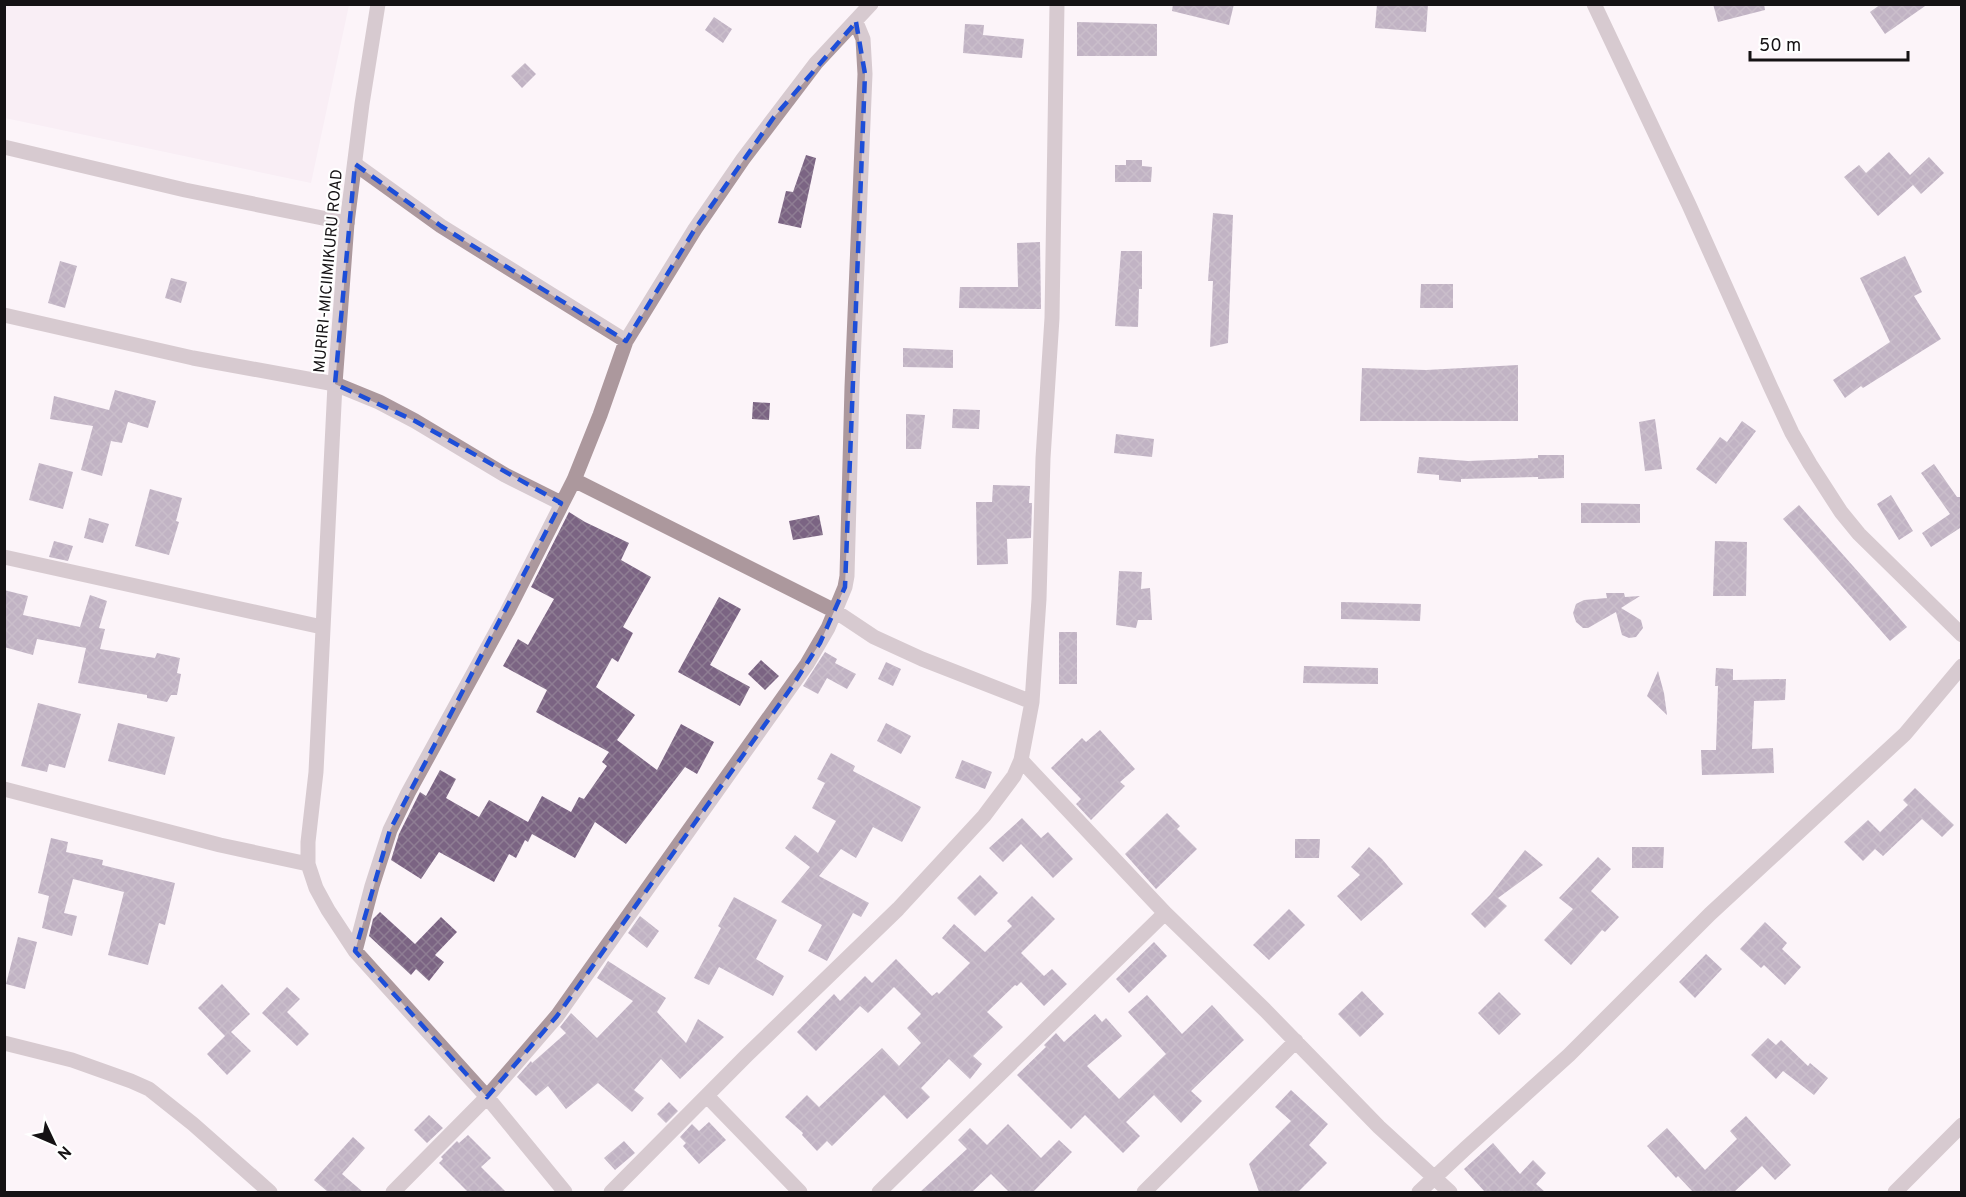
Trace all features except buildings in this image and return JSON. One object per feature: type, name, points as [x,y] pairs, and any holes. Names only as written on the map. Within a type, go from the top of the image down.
[{"type":"street","name":"MURIRI-MICIIMIKURU ROAD","points":[[4,315],[193,358],[335,384],[347,223],[362,104],[378,4]]},
{"type":"street","points":[[355,951],[374,876],[394,821],[507,612],[574,480],[597,425],[626,341],[695,229],[743,159],[796,88],[871,4]]},
{"type":"street","points":[[611,1192],[928,876],[1000,796],[1014,776],[1021,760],[1032,702],[1039,599],[1043,458],[1052,318],[1057,4]]},
{"type":"street","points":[[1594,4],[1689,205],[1771,388],[1804,453],[1841,512],[1859,534],[1962,635]]},
{"type":"street","points":[[393,1192],[487,1097],[557,1016],[807,664],[820,643],[845,587],[866,74],[862,39],[856,22]]},
{"type":"street","points":[[4,147],[185,190],[347,223]]},
{"type":"street","points":[[355,164],[441,226],[626,341]]},
{"type":"street","points":[[561,503],[505,475],[379,402],[335,384],[316,772],[308,842],[309,864],[316,888],[355,951],[487,1097],[565,1192]]},
{"type":"street","points":[[574,480],[835,612],[874,637],[922,659],[1032,702]]},
{"type":"street","points":[[4,557],[322,627]]},
{"type":"street","points":[[1419,1192],[1569,1056],[1719,906],[1905,734],[1962,666]]},
{"type":"street","points":[[1021,760],[1165,913],[1296,1041],[1371,1119],[1450,1192]]},
{"type":"street","points":[[4,789],[220,845],[309,864]]},
{"type":"street","points":[[879,1192],[1165,913]]},
{"type":"street","points":[[1144,1192],[1296,1041]]},
{"type":"street","points":[[4,1043],[72,1060],[149,1089],[270,1192]]},
{"type":"street","points":[[707,1096],[800,1192]]},
{"type":"street","points":[[1895,1192],[1962,1125]]},
{"type":"highlighted area","points":[[856,22],[865,74],[845,587],[820,643],[791,688],[557,1016],[487,1097],[355,951],[390,830],[561,503],[415,421],[335,384],[355,164],[441,226],[626,341],[695,229],[774,117]]},
{"type":"shaded area","points":[[5,4],[349,5],[311,183],[5,118]]}]
